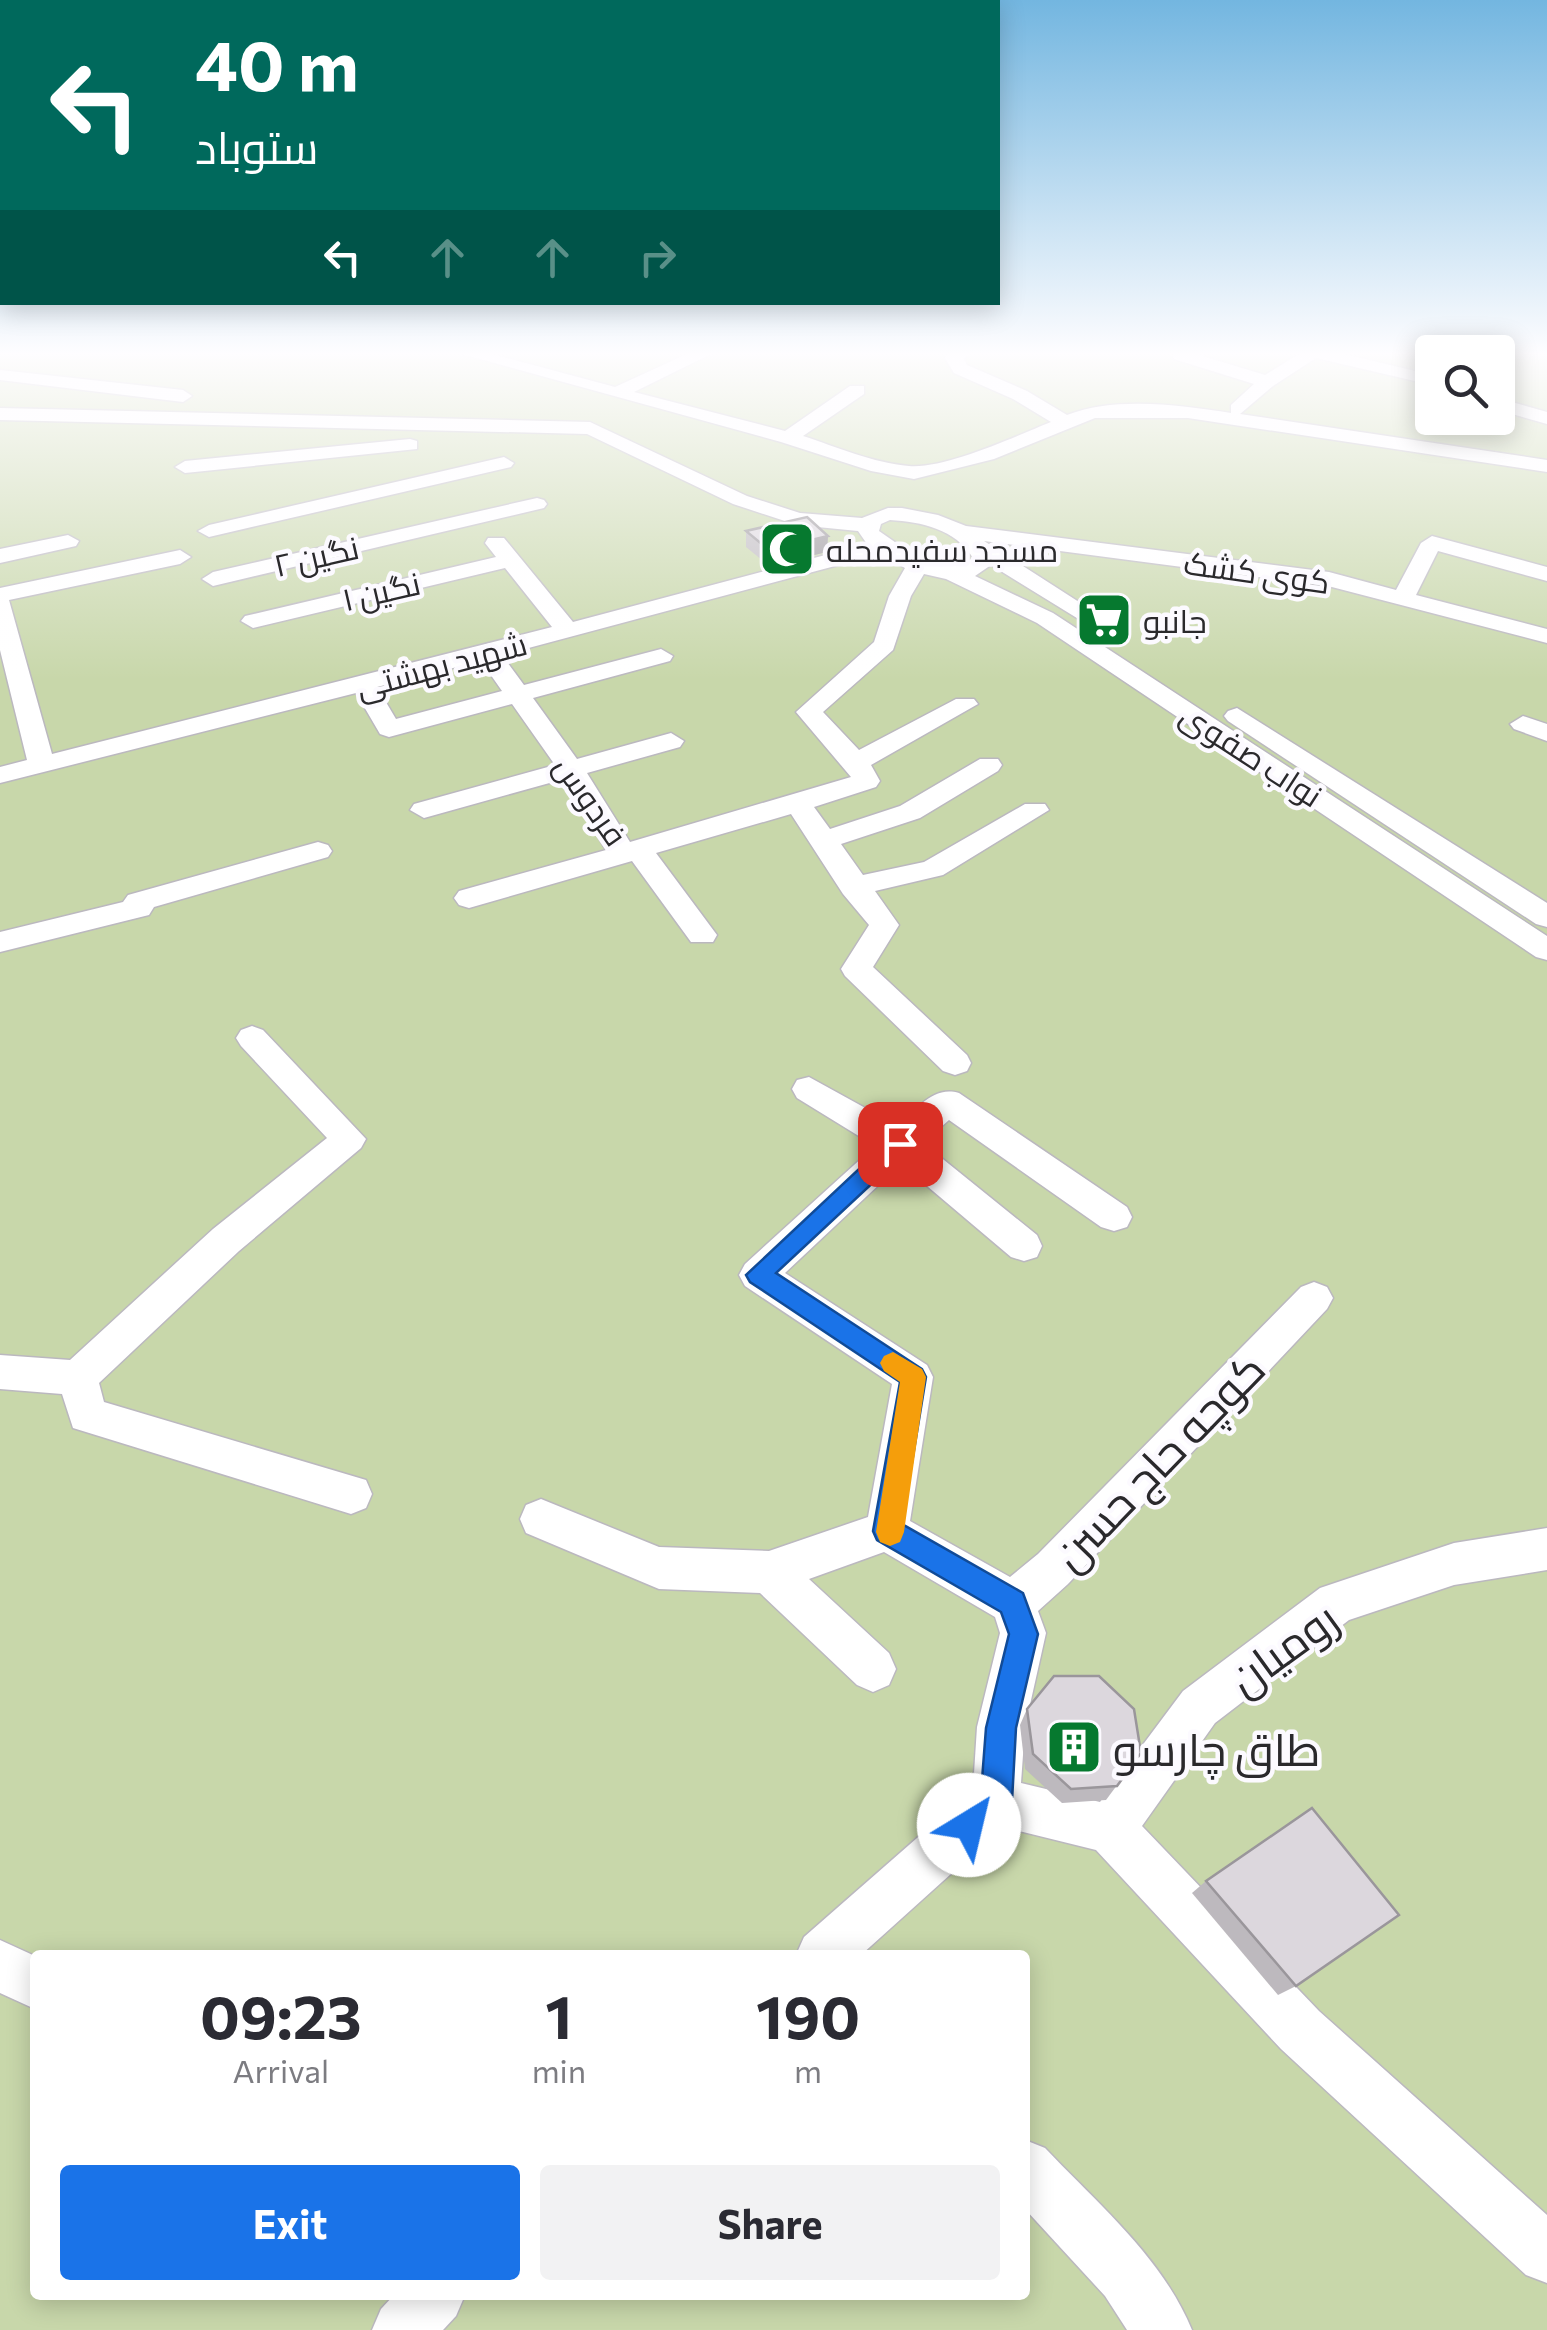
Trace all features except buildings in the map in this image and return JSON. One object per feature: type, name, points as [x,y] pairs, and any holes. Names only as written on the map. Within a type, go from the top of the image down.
[{"type":"street","points":[[184,467],[229,463]]},
{"type":"street","points":[[430,463],[567,630]]},
{"type":"street","points":[[209,530],[459,498],[504,463]]},
{"type":"street","points":[[662,463],[740,500],[797,519],[873,531]]},
{"type":"street","points":[[865,463],[926,472],[959,463]]},
{"type":"street","points":[[873,531],[886,486],[878,467]]},
{"type":"street","points":[[878,467],[909,488],[985,559],[980,567],[950,572]]},
{"type":"street","name":"نگین ۲","points":[[213,579],[459,498],[536,504]]},
{"type":"street","points":[[873,531],[888,514],[908,515],[962,535]]},
{"type":"street","name":"نواب صفوی","points":[[873,531],[918,565],[950,572],[1046,618],[1547,950]]},
{"type":"street","name":"شهید بهشتی","points":[[0,775],[567,630],[873,531]]},
{"type":"street","name":"نواب صفوی","points":[[962,535],[1547,916]]},
{"type":"street","name":"کوی کشک","points":[[962,535],[1083,545],[1329,579],[1547,636]]},
{"type":"street","points":[[0,556],[68,540]]},
{"type":"street","points":[[1402,599],[1432,543],[1547,574]]},
{"type":"street","points":[[41,764],[0,599],[180,557]]},
{"type":"street","name":"نگین ۱","points":[[253,621],[510,560]]},
{"type":"street","points":[[469,898],[867,781],[856,762],[809,712],[885,645],[900,596],[918,565]]},
{"type":"street","name":"فردوس","points":[[487,652],[630,851],[702,935]]},
{"type":"street","points":[[363,684],[389,730],[662,656]]},
{"type":"street","points":[[856,762],[966,704]]},
{"type":"street","points":[[424,810],[670,742]]},
{"type":"street","points":[[822,842],[910,812],[989,765]]},
{"type":"street","points":[[797,803],[884,925],[856,969],[955,1063]]},
{"type":"street","points":[[854,887],[932,869],[1035,810]]},
{"type":"street","points":[[0,942],[139,908],[138,902],[318,851]]},
{"type":"street","points":[[0,1372],[78,1378],[226,1240],[349,1139],[252,1038]]},
{"type":"street","points":[[810,1089],[900,1144],[1024,1246]]},
{"type":"street","points":[[887,1531],[913,1377],[758,1275],[946,1102],[1114,1217]]},
{"type":"street","name":"کوچه حاج حسن","points":[[1012,1603],[1054,1569],[1314,1298]]},
{"type":"street","points":[[78,1378],[87,1415],[351,1494]]},
{"type":"street","points":[[541,1519],[659,1568],[769,1572],[887,1531],[1012,1603],[1023,1634],[1001,1728],[996,1801],[835,1950]]},
{"type":"street","name":"رومیان","points":[[1110,1829],[1199,1707],[1336,1603],[1454,1564],[1547,1550]]},
{"type":"street","points":[[769,1572],[872,1669]]},
{"type":"street","points":[[996,1801],[1110,1829],[1300,2030],[1547,2254]]},
{"type":"street","points":[[0,1966],[30,1981]]},
{"type":"street","points":[[1030,2173],[1126,2275],[1162,2330]]},
{"type":"street","points":[[402,2330],[430,2300]]},
{"type":"green space","points":[[0,463],[1547,463],[1547,2330],[0,2330]]},
{"type":"slow traffic","points":[[890,1532],[887,1531],[913,1377],[893,1363]]},
{"type":"place","name":"مسجد سفیدمحله","points":[[787,549]]},
{"type":"place","name":"جانبو","points":[[1104,620]]},
{"type":"place","name":"طاق چارسو","points":[[1074,1747]]},
{"type":"route","points":[[900,1144],[758,1275],[913,1377],[887,1531],[1012,1603],[1023,1634],[1001,1728],[996,1801],[969,1825]]}]
